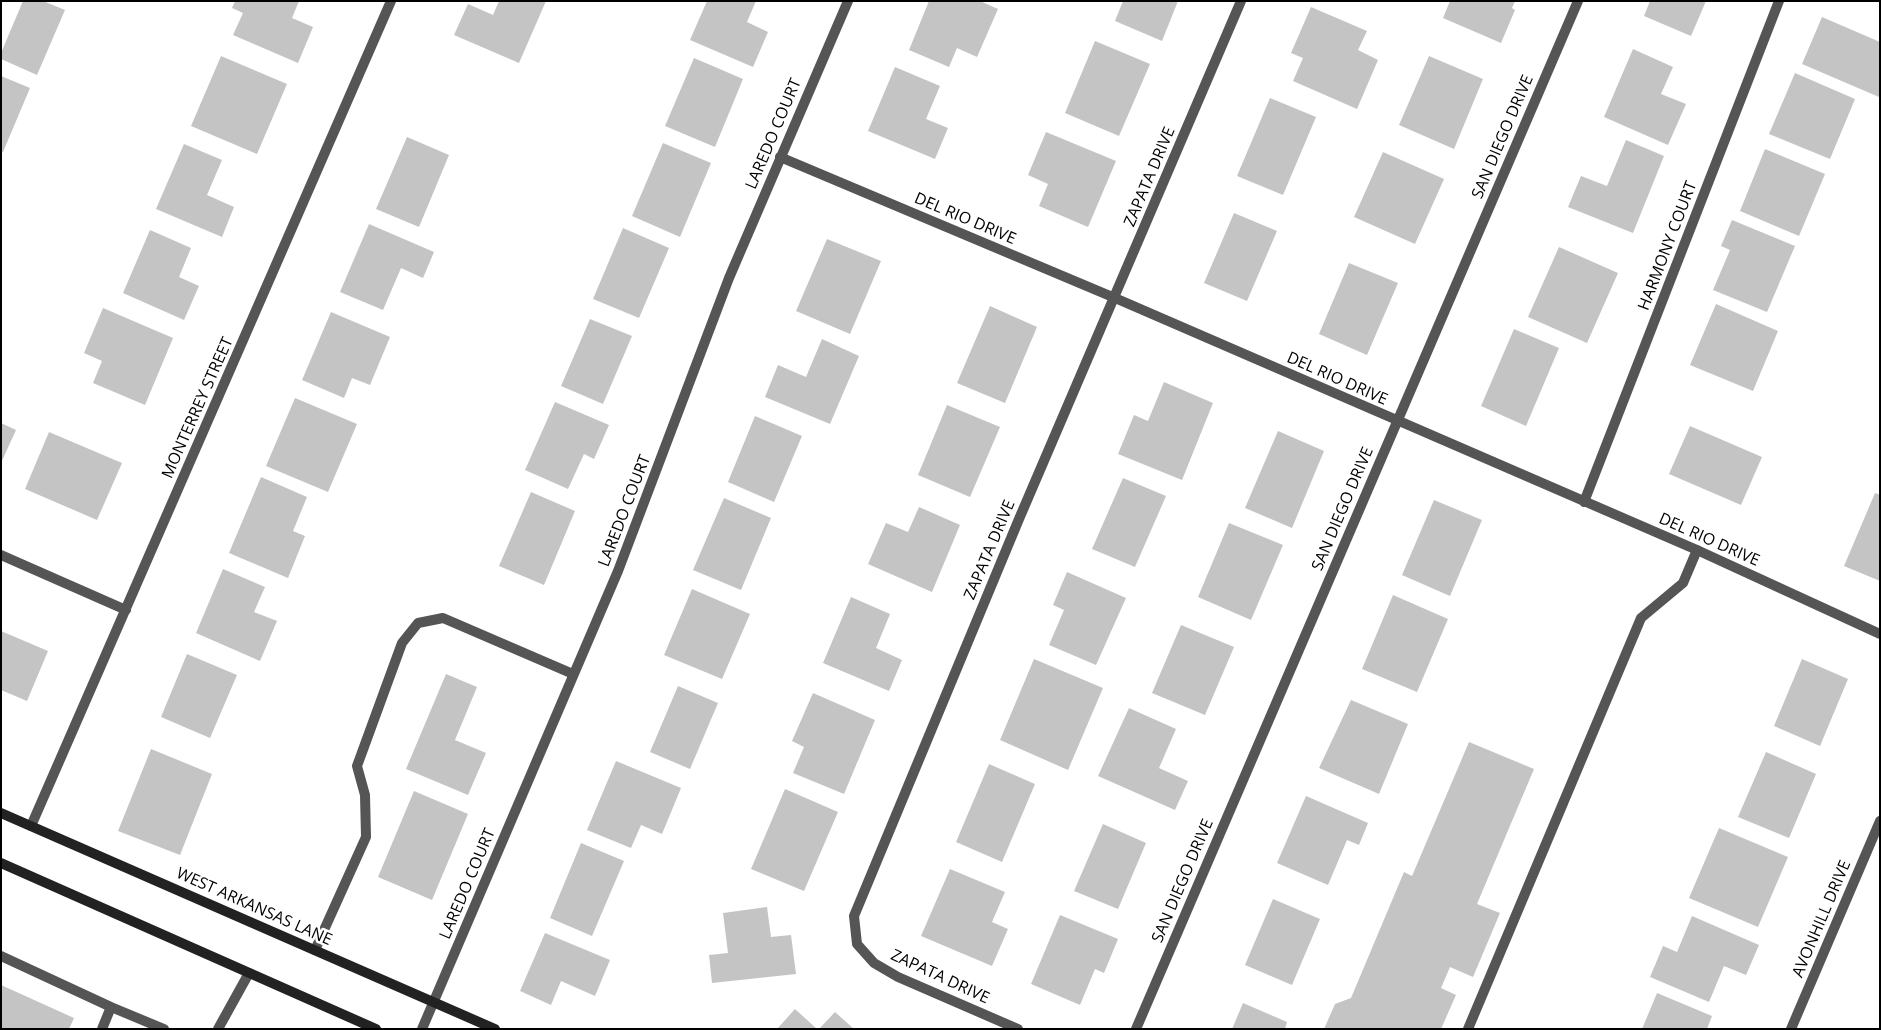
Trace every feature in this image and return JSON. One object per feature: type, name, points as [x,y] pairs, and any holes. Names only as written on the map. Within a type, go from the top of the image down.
[{"type":"main road","name":"WEST ARKANSAS LANE","points":[[1,813],[495,1029]]},
{"type":"main road","points":[[1,863],[376,1029]]},
{"type":"street","name":"MONTERREY STREET","points":[[31,826],[391,1]]},
{"type":"street","name":"LAREDO COURT","points":[[422,1029],[618,571],[729,278],[848,1]]},
{"type":"street","name":"ZAPATA DRIVE","points":[[1018,1029],[898,977],[874,962],[857,944],[854,916],[1018,519],[1115,298],[1241,1]]},
{"type":"street","name":"SAN DIEGO DRIVE","points":[[1136,1029],[1578,1]]},
{"type":"street","name":"HARMONY COURT","points":[[1584,502],[1779,1]]},
{"type":"street","name":"DEL RIO DRIVE","points":[[780,157],[1115,298],[1697,550],[1880,634]]},
{"type":"street","points":[[1468,1029],[1640,618],[1683,583],[1697,550]]},
{"type":"street","points":[[1,555],[126,610]]},
{"type":"street","points":[[316,950],[366,838],[365,796],[358,766],[402,643],[418,623],[443,618],[573,674]]},
{"type":"street","name":"AVONHILL DRIVE","points":[[1791,1029],[1880,821]]},
{"type":"street","points":[[1,956],[111,1007],[164,1029]]},
{"type":"street","points":[[218,1029],[249,973]]},
{"type":"street","points":[[102,1029],[111,1007]]},
{"type":"building","points":[[23,1],[43,1],[65,10],[37,75],[1,59],[1,53]]},
{"type":"building","points":[[235,1],[299,1],[292,18],[313,27],[298,63],[233,35],[243,13],[232,8]]},
{"type":"building","points":[[499,1],[546,1],[519,63],[454,35],[468,4],[493,15]]},
{"type":"building","points":[[707,1],[756,1],[747,22],[768,32],[753,67],[690,40]]},
{"type":"building","points":[[929,1],[980,1],[998,9],[977,57],[957,48],[949,67],[909,50]]},
{"type":"building","points":[[1123,1],[1178,1],[1162,41],[1115,21]]},
{"type":"building","points":[[1450,1],[1515,1],[1512,8],[1515,10],[1501,43],[1443,18]]},
{"type":"building","points":[[1650,1],[1706,1],[1691,36],[1644,16]]},
{"type":"building","points":[[1311,7],[1367,31],[1358,50],[1378,60],[1357,109],[1293,81],[1303,58],[1291,53]]},
{"type":"building","points":[[1822,17],[1880,42],[1879,97],[1802,64]]},
{"type":"building","points":[[1095,41],[1150,64],[1119,136],[1065,113]]},
{"type":"building","points":[[1633,49],[1673,67],[1661,94],[1686,104],[1668,145],[1604,117]]},
{"type":"building","points":[[221,56],[287,84],[257,154],[191,126]]},
{"type":"building","points":[[1429,56],[1483,79],[1454,149],[1399,125]]},
{"type":"building","points":[[694,58],[743,79],[715,147],[665,126]]},
{"type":"building","points":[[895,67],[940,86],[926,119],[948,128],[935,159],[868,131]]},
{"type":"building","points":[[1795,73],[1855,99],[1830,159],[1769,134]]},
{"type":"building","points":[[1,76],[30,88],[3,152],[1,151]]},
{"type":"building","points":[[1270,98],[1316,117],[1283,195],[1237,176]]},
{"type":"building","points":[[1046,132],[1116,161],[1088,227],[1039,206],[1048,184],[1028,175]]},
{"type":"building","points":[[407,137],[449,155],[419,227],[376,209]]},
{"type":"building","points":[[1626,140],[1664,156],[1633,233],[1568,207],[1581,176],[1607,186]]},
{"type":"building","points":[[663,143],[711,163],[680,237],[632,216]]},
{"type":"building","points":[[184,144],[222,160],[207,195],[234,207],[222,237],[156,209]]},
{"type":"building","points":[[1765,149],[1825,174],[1799,236],[1740,211]]},
{"type":"building","points":[[1383,152],[1444,179],[1415,244],[1354,217]]},
{"type":"building","points":[[1234,213],[1277,231],[1247,301],[1204,283]]},
{"type":"building","points":[[1732,220],[1795,246],[1767,312],[1713,290],[1730,250],[1721,246]]},
{"type":"building","points":[[369,224],[434,252],[423,278],[401,268],[383,310],[340,292]]},
{"type":"building","points":[[623,228],[669,248],[639,318],[593,299]]},
{"type":"building","points":[[150,230],[191,248],[179,277],[199,286],[184,320],[123,293]]},
{"type":"building","points":[[827,239],[881,261],[850,334],[796,311]]},
{"type":"building","points":[[1559,247],[1618,273],[1587,343],[1528,317]]},
{"type":"building","points":[[1349,263],[1398,283],[1367,355],[1319,334]]},
{"type":"building","points":[[1716,304],[1778,331],[1753,391],[1690,365]]},
{"type":"building","points":[[990,306],[1037,327],[1005,403],[957,383]]},
{"type":"building","points":[[103,308],[173,338],[145,405],[93,383],[102,361],[84,353]]},
{"type":"building","points":[[331,312],[390,337],[370,385],[352,378],[344,398],[302,380]]},
{"type":"building","points":[[590,319],[632,336],[603,404],[561,386]]},
{"type":"building","points":[[1514,329],[1559,348],[1526,426],[1481,406]]},
{"type":"building","points":[[822,339],[859,356],[830,424],[765,397],[778,365],[806,377]]},
{"type":"building","points":[[1164,382],[1213,403],[1182,480],[1118,454],[1134,415],[1148,421]]},
{"type":"building","points":[[295,398],[357,424],[328,492],[266,466]]},
{"type":"building","points":[[555,402],[609,425],[594,459],[584,454],[568,489],[525,470]]},
{"type":"building","points":[[947,405],[1000,427],[970,497],[918,475]]},
{"type":"building","points":[[755,416],[802,436],[774,502],[728,482]]},
{"type":"building","points":[[1,423],[16,430],[1,463]]},
{"type":"building","points":[[1690,426],[1762,457],[1741,505],[1669,474]]},
{"type":"building","points":[[1278,431],[1324,451],[1292,528],[1245,508]]},
{"type":"building","points":[[49,432],[122,463],[97,520],[25,489]]},
{"type":"building","points":[[261,477],[307,497],[293,531],[305,536],[288,578],[229,553]]},
{"type":"building","points":[[1123,478],[1166,496],[1135,567],[1092,549]]},
{"type":"building","points":[[531,492],[575,511],[544,585],[499,566]]},
{"type":"building","points":[[1875,493],[1880,495],[1880,581],[1844,566]]},
{"type":"building","points":[[724,498],[771,518],[741,590],[693,570]]},
{"type":"building","points":[[1434,500],[1482,520],[1450,596],[1402,575]]},
{"type":"building","points":[[919,507],[960,525],[932,592],[868,564],[886,523],[908,532]]},
{"type":"building","points":[[1229,523],[1283,545],[1251,620],[1198,597]]},
{"type":"building","points":[[223,569],[265,587],[254,612],[277,621],[260,661],[196,633]]},
{"type":"building","points":[[1067,572],[1126,598],[1096,665],[1049,645],[1064,610],[1053,605]]},
{"type":"building","points":[[692,589],[750,614],[722,679],[664,655]]},
{"type":"building","points":[[1393,595],[1448,619],[1417,692],[1362,669]]},
{"type":"building","points":[[851,597],[890,614],[876,648],[902,660],[889,691],[823,663]]},
{"type":"building","points":[[1181,625],[1234,647],[1205,715],[1152,693]]},
{"type":"building","points":[[1,631],[48,651],[27,701],[1,690]]},
{"type":"building","points":[[187,654],[237,675],[210,738],[161,717]]},
{"type":"building","points":[[1034,659],[1103,688],[1068,770],[1000,740]]},
{"type":"building","points":[[1802,659],[1848,679],[1820,746],[1774,726]]},
{"type":"building","points":[[446,674],[477,687],[455,740],[486,753],[468,795],[406,769]]},
{"type":"building","points":[[678,686],[718,703],[690,769],[650,752]]},
{"type":"building","points":[[813,693],[875,720],[844,794],[793,773],[804,747],[792,741]]},
{"type":"building","points":[[1351,700],[1408,724],[1379,794],[1319,768]]},
{"type":"building","points":[[1129,708],[1176,729],[1159,768],[1188,781],[1175,810],[1098,776]]},
{"type":"building","points":[[1469,742],[1534,769],[1477,904],[1500,913],[1473,977],[1450,967],[1441,988],[1456,995],[1441,1029],[1324,1029],[1335,1004],[1351,998],[1404,872],[1412,876]]},
{"type":"building","points":[[151,749],[212,774],[180,855],[118,831]]},
{"type":"building","points":[[1766,752],[1816,774],[1789,838],[1738,817]]},
{"type":"building","points":[[616,761],[681,788],[662,834],[641,825],[631,848],[587,830]]},
{"type":"building","points":[[989,764],[1035,784],[1002,862],[956,842]]},
{"type":"building","points":[[785,789],[838,812],[804,891],[751,869]]},
{"type":"building","points":[[414,791],[468,814],[432,900],[378,877]]},
{"type":"building","points":[[1306,796],[1368,823],[1359,845],[1347,840],[1328,885],[1277,863]]},
{"type":"building","points":[[1103,824],[1146,843],[1118,909],[1074,891]]},
{"type":"building","points":[[1719,828],[1788,857],[1758,927],[1689,898]]},
{"type":"building","points":[[581,843],[624,861],[592,936],[550,918]]},
{"type":"building","points":[[950,869],[1005,892],[992,922],[1008,929],[992,966],[921,936]]},
{"type":"building","points":[[1273,899],[1320,919],[1292,985],[1245,965]]},
{"type":"building","points":[[767,907],[771,937],[791,935],[796,974],[712,983],[709,955],[728,953],[723,913]]},
{"type":"building","points":[[1060,915],[1118,939],[1104,973],[1095,969],[1080,1005],[1031,984]]},
{"type":"building","points":[[1692,916],[1759,945],[1746,975],[1724,966],[1709,1002],[1650,977],[1663,946],[1677,952]]},
{"type":"building","points":[[545,933],[610,960],[595,996],[561,981],[551,1005],[520,991]]},
{"type":"building","points":[[1,985],[74,1018],[69,1029],[1,1029]]},
{"type":"building","points":[[1657,993],[1712,1016],[1707,1029],[1642,1029]]},
{"type":"building","points":[[1243,1003],[1287,1022],[1285,1029],[1232,1029]]},
{"type":"building","points":[[795,1009],[817,1029],[777,1029]]},
{"type":"building","points":[[835,1012],[854,1029],[819,1029]]}]
